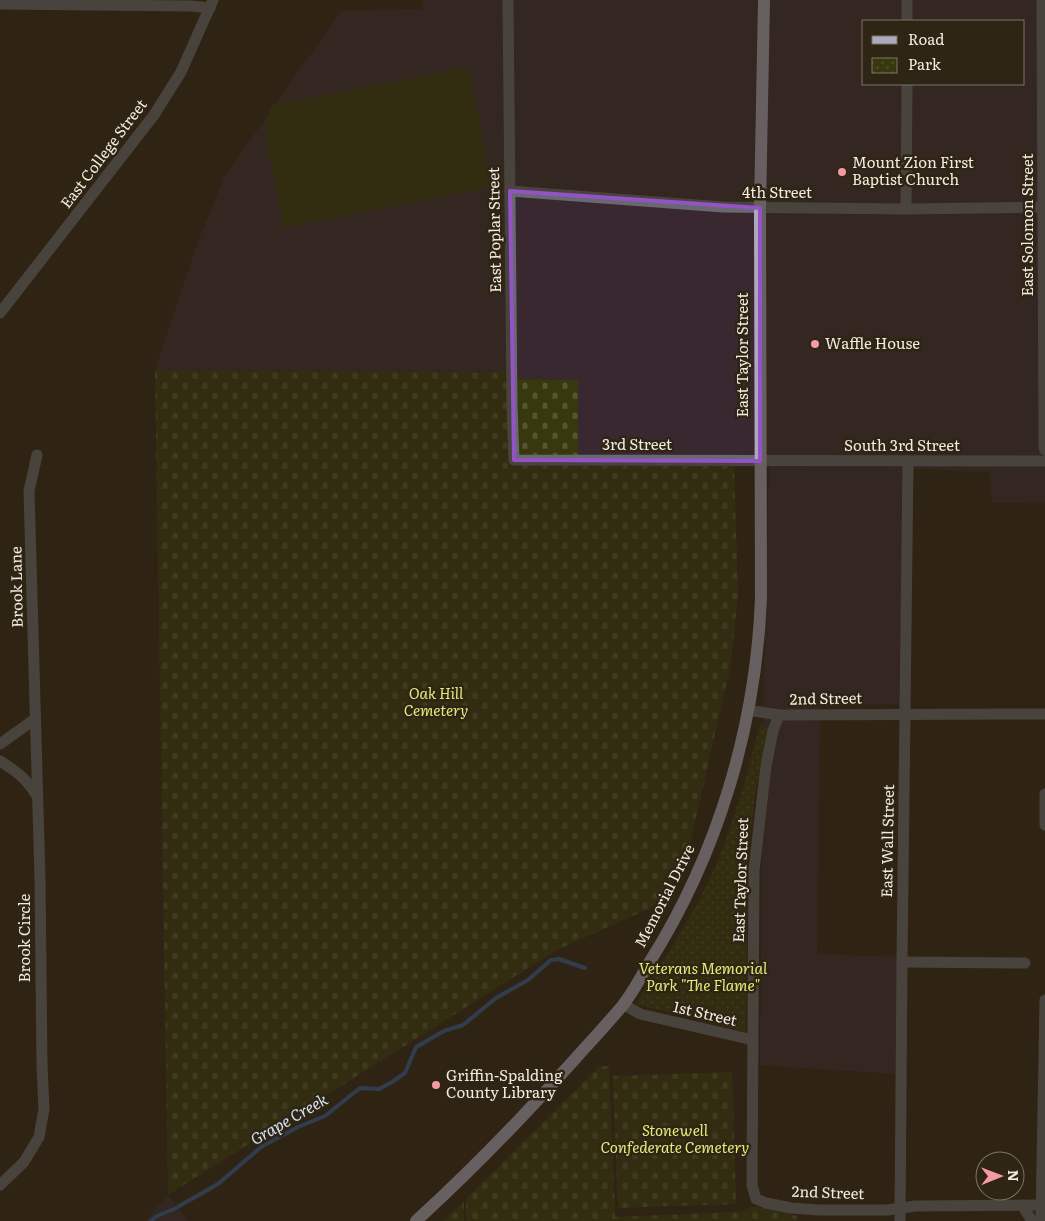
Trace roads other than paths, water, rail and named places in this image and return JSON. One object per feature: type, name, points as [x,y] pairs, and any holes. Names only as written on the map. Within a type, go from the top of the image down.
[{"type":"main road","name":"East Taylor Street","points":[[748,710],[758,653],[761,617],[760,208],[764,0]]},
{"type":"main road","name":"Memorial Drive","points":[[416,1221],[450,1190],[542,1096],[623,1004],[675,919],[701,864],[715,831],[726,797],[748,710]]},
{"type":"street","name":"East Poplar Street","points":[[508,0],[514,460]]},
{"type":"street","points":[[907,0],[907,20]]},
{"type":"street","name":"East Solomon Street","points":[[1042,0],[1045,450]]},
{"type":"street","points":[[0,4],[212,4]]},
{"type":"street","name":"East College Street","points":[[0,313],[154,115],[180,72],[212,4]]},
{"type":"street","points":[[906,208],[907,85]]},
{"type":"street","name":"4th Street","points":[[510,191],[723,207],[1044,207]]},
{"type":"street","name":"Brook Lane","points":[[35,719],[30,492],[37,455]]},
{"type":"street","name":"3rd Street","points":[[514,460],[760,461]]},
{"type":"street","name":"South 3rd Street","points":[[760,461],[1045,461]]},
{"type":"street","name":"East Wall Street","points":[[900,1221],[908,461]]},
{"type":"street","name":"2nd Street","points":[[748,710],[778,714],[1045,714]]},
{"type":"street","name":"East Taylor Street","points":[[756,1199],[752,1186],[755,865],[766,766],[778,714]]},
{"type":"street","points":[[0,744],[35,719]]},
{"type":"street","name":"Brook Circle","points":[[0,1185],[24,1162],[39,1137],[44,1109],[40,1012],[38,796],[35,719]]},
{"type":"street","points":[[0,761],[15,770],[33,788],[38,796]]},
{"type":"street","points":[[1045,794],[1045,825]]},
{"type":"street","points":[[902,962],[1025,963]]},
{"type":"street","points":[[1041,1221],[1043,1205],[1045,1000]]},
{"type":"street","name":"1st Street","points":[[623,1004],[640,1014],[753,1040]]},
{"type":"street","name":"2nd Street","points":[[756,1199],[791,1208],[867,1210],[915,1206],[1043,1205]]},
{"type":"street","points":[[1022,1205],[1032,1221]]},
{"type":"waterway","name":"Grape Creek","points":[[151,1221],[218,1184],[261,1147],[298,1127],[325,1116],[360,1088],[379,1089],[392,1082],[405,1073],[416,1047],[444,1031],[463,1025],[496,998],[528,980],[551,960],[559,959],[585,968]]},
{"type":"place","name":"Mount Zion First Baptist Church","points":[[842,172]]},
{"type":"place","name":"Waffle House","points":[[815,344]]},
{"type":"place","name":"Griffin-Spalding County Library","points":[[436,1085]]},
{"type":"park label","name":"Oak Hill Cemetery","points":[[436,702]]},
{"type":"park label","name":"Veterans Memorial Park \"The Flame\"","points":[[703,978]]},
{"type":"park label","name":"Stonewell Confederate Cemetery","points":[[675,1140]]}]
